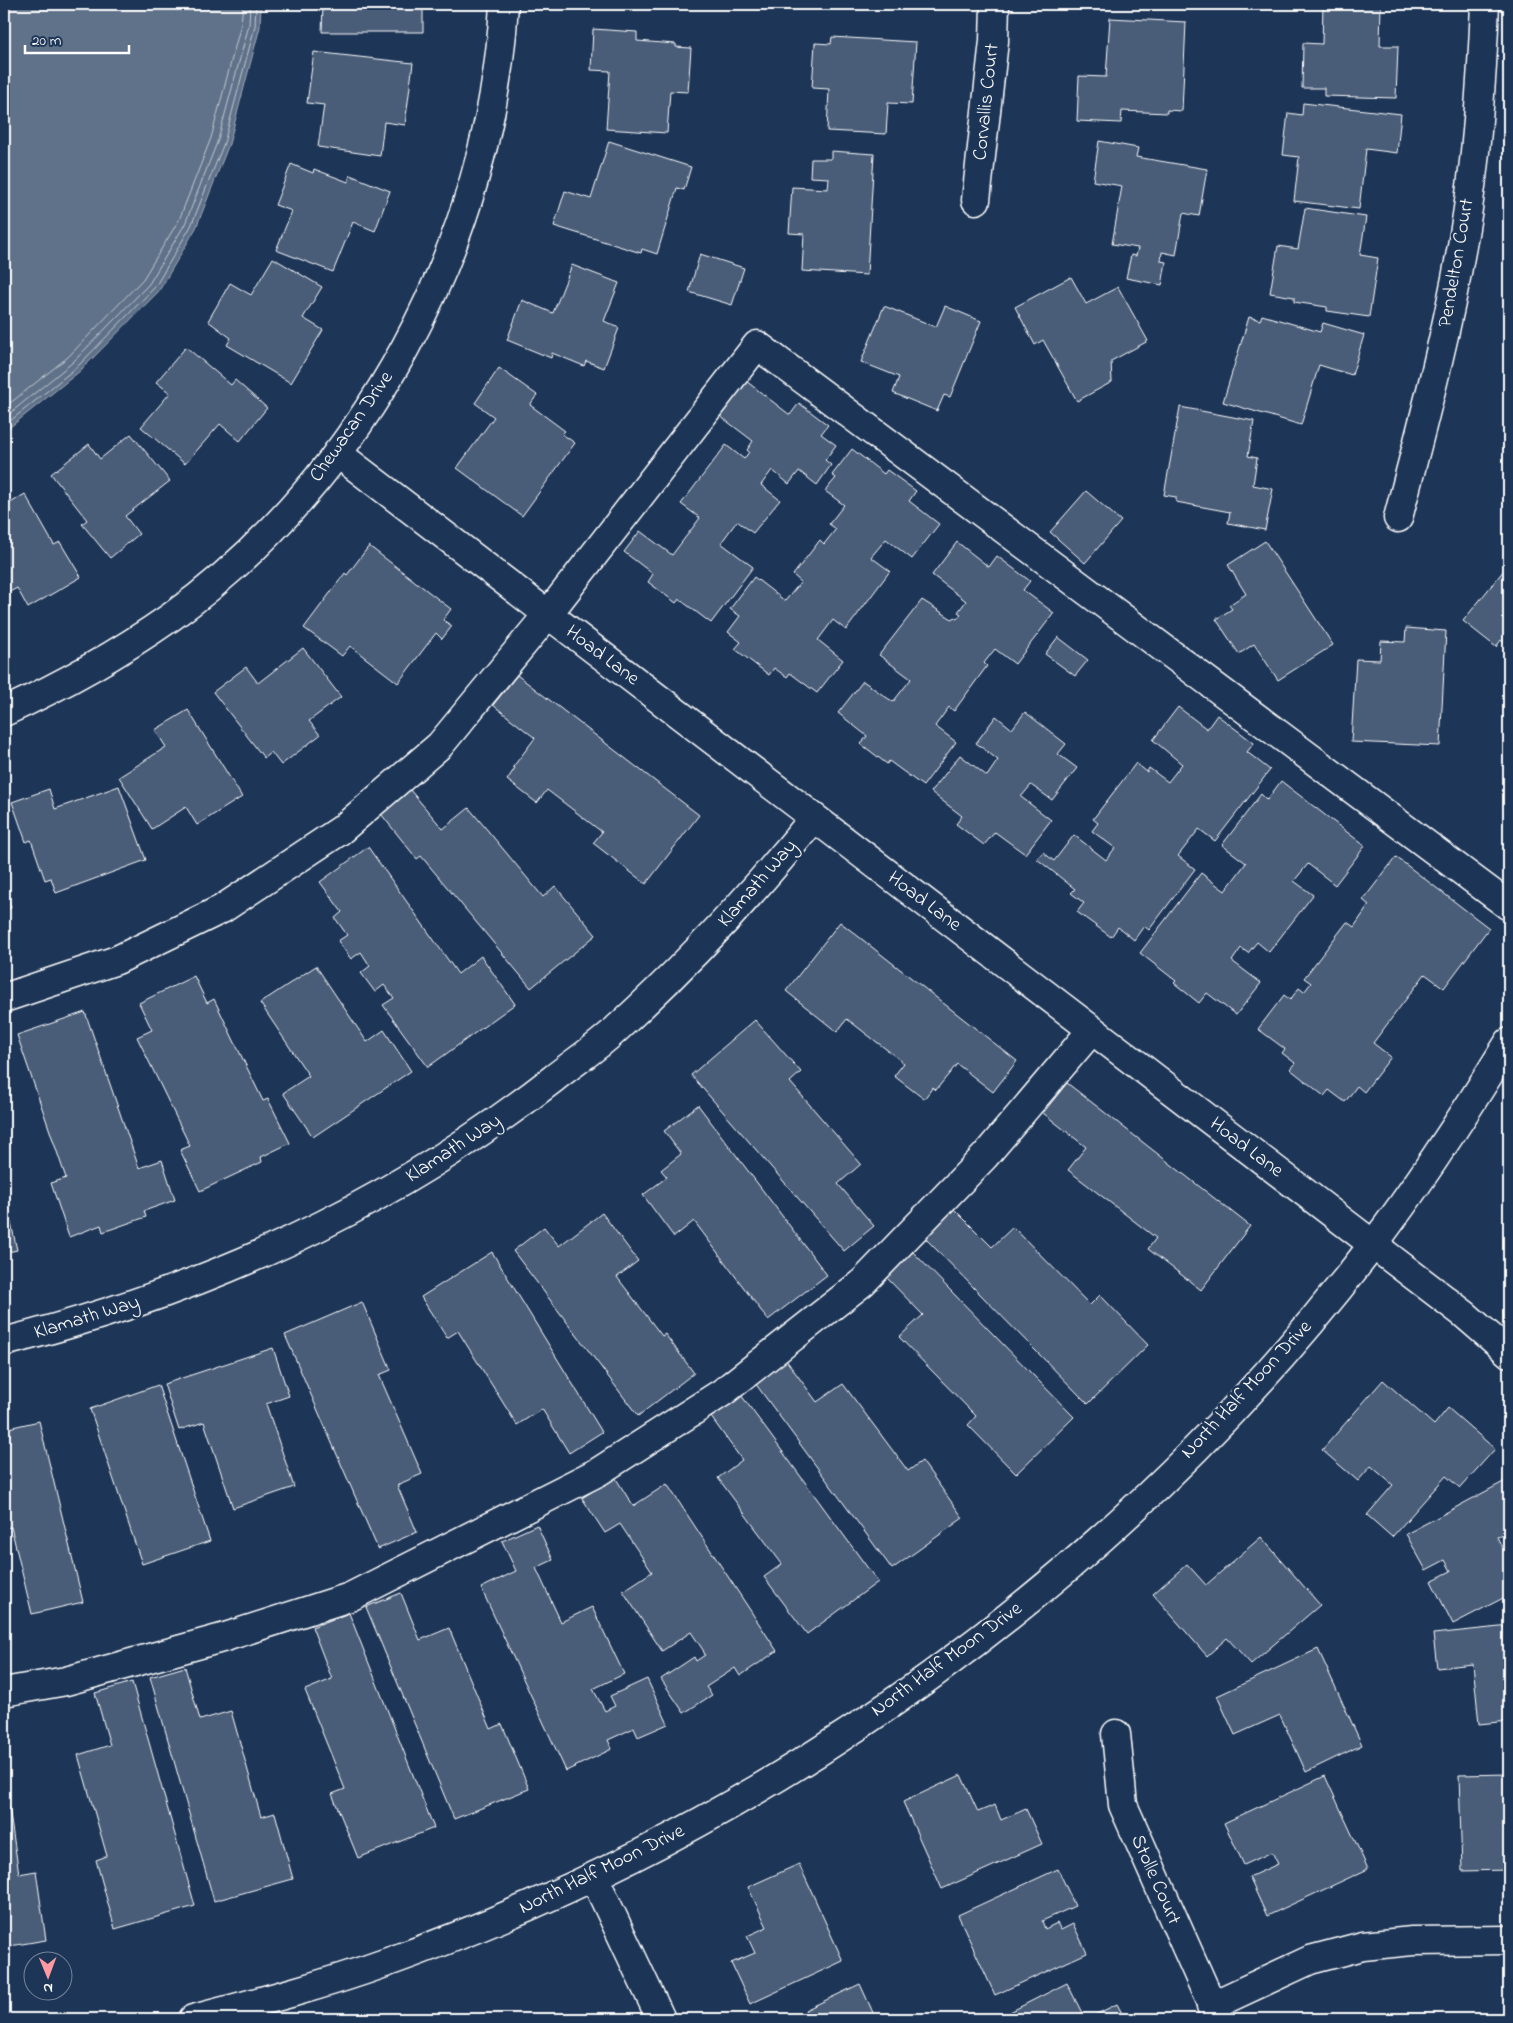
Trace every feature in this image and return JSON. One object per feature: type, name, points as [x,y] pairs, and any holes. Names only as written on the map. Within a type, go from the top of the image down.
[{"type":"street","name":"Chewacan Drive","points":[[4,712],[52,690],[113,656],[173,616],[240,560],[300,498],[337,453],[380,390],[423,314],[457,234],[489,122],[503,36],[504,4]]},
{"type":"street","name":"Corvallis Court","points":[[976,200],[994,41],[995,4]]},
{"type":"street","name":"Pendelton Court","points":[[1398,518],[1441,356],[1464,232],[1480,106],[1485,4]]},
{"type":"street","points":[[4,998],[117,960],[222,909],[341,830],[440,746],[548,614],[757,345],[1509,906]]},
{"type":"street","name":"Hoad Lane","points":[[337,453],[1464,1314],[1509,1353]]},
{"type":"street","name":"Klamath Way","points":[[4,1342],[125,1308],[223,1272],[314,1230],[402,1183],[507,1115],[609,1035],[700,950],[767,876],[814,818]]},
{"type":"street","points":[[4,1692],[66,1681],[222,1638],[350,1597],[598,1472],[723,1392],[863,1282],[985,1156],[1092,1030]]},
{"type":"street","name":"North Half Moon Drive","points":[[193,2019],[281,1997],[387,1962],[492,1922],[594,1877],[713,1815],[809,1758],[921,1683],[1010,1616],[1095,1544],[1203,1442],[1303,1332],[1373,1245],[1463,1117],[1509,1042]]},
{"type":"street","name":"Stolle Court","points":[[1116,1734],[1123,1805],[1215,2013]]},
{"type":"street","points":[[594,1877],[661,2019]]},
{"type":"street","points":[[1215,2013],[1310,1960],[1363,1946],[1412,1941],[1509,1940]]},
{"type":"water","points":[[4,4],[261,4],[260,27],[229,144],[196,228],[159,291],[80,371],[4,432]]},
{"type":"building","points":[[323,4],[423,4],[423,32],[322,32]]},
{"type":"building","points":[[835,4],[917,4],[917,8],[835,8]]},
{"type":"building","points":[[1323,4],[1381,4],[1380,46],[1398,46],[1396,98],[1324,96],[1324,88],[1302,88],[1303,43],[1322,44]]},
{"type":"building","points":[[1110,18],[1186,22],[1182,111],[1167,110],[1167,113],[1122,111],[1121,123],[1077,121],[1079,76],[1106,77]]},
{"type":"building","points":[[593,29],[637,32],[637,41],[676,44],[676,47],[691,48],[688,92],[670,91],[667,133],[606,129],[610,71],[591,70]]},
{"type":"building","points":[[832,37],[916,42],[912,104],[888,103],[886,134],[827,131],[829,89],[812,88],[815,43],[831,44]]},
{"type":"building","points":[[314,52],[413,63],[405,125],[384,122],[380,156],[318,147],[324,105],[307,103]]},
{"type":"building","points":[[1303,103],[1401,114],[1397,153],[1366,149],[1359,209],[1294,201],[1299,157],[1283,155],[1288,113],[1302,115]]},
{"type":"building","points":[[609,141],[691,167],[684,190],[677,188],[657,254],[642,249],[641,253],[554,226],[565,191],[591,199]]},
{"type":"building","points":[[1099,141],[1138,148],[1136,157],[1207,169],[1199,216],[1183,213],[1176,255],[1162,252],[1161,261],[1166,262],[1162,285],[1126,278],[1131,255],[1136,256],[1138,248],[1112,244],[1122,186],[1093,181]]},
{"type":"building","points":[[831,151],[874,154],[867,275],[802,271],[804,234],[789,233],[792,187],[828,189],[829,178],[810,177],[811,159],[831,159]]},
{"type":"building","points":[[291,164],[313,173],[314,169],[348,182],[350,175],[390,191],[375,231],[353,222],[333,272],[276,250],[292,211],[275,205]]},
{"type":"building","points":[[1305,208],[1366,217],[1360,255],[1378,258],[1369,317],[1327,311],[1327,307],[1294,302],[1294,297],[1270,293],[1278,246],[1298,249]]},
{"type":"building","points":[[700,254],[744,268],[732,305],[689,292]]},
{"type":"building","points":[[273,258],[322,287],[303,318],[323,330],[291,383],[227,345],[231,338],[208,321],[230,283],[251,295]]},
{"type":"building","points":[[572,265],[619,283],[604,321],[619,328],[604,368],[586,361],[584,366],[552,353],[551,358],[507,340],[522,300],[553,313]]},
{"type":"building","points":[[1071,277],[1086,304],[1118,287],[1148,341],[1111,361],[1112,382],[1077,401],[1043,340],[1035,345],[1015,307]]},
{"type":"building","points":[[884,306],[936,327],[945,306],[981,321],[950,397],[944,395],[937,411],[893,393],[899,377],[861,362]]},
{"type":"building","points":[[1262,315],[1320,332],[1323,323],[1364,335],[1352,375],[1319,365],[1301,425],[1223,402],[1249,317],[1260,320]]},
{"type":"building","points":[[186,347],[231,385],[235,380],[267,408],[240,441],[220,424],[185,464],[141,427],[170,393],[156,382]]},
{"type":"building","points":[[499,368],[537,395],[530,405],[565,431],[562,434],[575,443],[522,516],[457,468],[494,417],[475,403]]},
{"type":"building","points":[[746,381],[790,415],[799,403],[828,425],[821,434],[836,445],[825,460],[831,465],[817,485],[799,471],[789,484],[772,470],[761,485],[780,500],[753,533],[737,521],[721,543],[753,567],[711,623],[679,599],[676,603],[648,582],[653,574],[624,552],[640,531],[672,555],[700,518],[681,504],[726,445],[744,459],[749,452],[747,450],[753,441],[720,416]]},
{"type":"building","points":[[1180,407],[1254,421],[1248,456],[1257,458],[1253,485],[1273,489],[1265,530],[1228,523],[1230,512],[1176,502],[1176,497],[1164,495]]},
{"type":"building","points":[[131,434],[170,481],[125,516],[139,534],[110,558],[82,524],[87,520],[51,474],[89,444],[100,459]]},
{"type":"building","points":[[852,449],[884,474],[887,470],[916,491],[909,501],[939,524],[912,559],[886,539],[871,557],[890,571],[846,630],[833,620],[818,640],[843,660],[817,693],[790,673],[787,677],[774,668],[769,675],[735,649],[741,642],[728,632],[740,616],[730,609],[754,577],[785,601],[801,582],[793,575],[820,540],[824,544],[836,529],[829,524],[844,505],[825,491],[836,478],[832,475]]},
{"type":"building","points":[[1509,472],[1509,496],[1504,495]]},
{"type":"building","points":[[1086,491],[1121,521],[1085,563],[1050,532]]},
{"type":"building","points":[[25,494],[54,545],[60,542],[81,577],[28,608],[17,588],[4,595],[4,507]]},
{"type":"building","points":[[1265,541],[1333,645],[1278,680],[1254,644],[1239,654],[1216,619],[1232,609],[1229,605],[1246,594],[1228,565]]},
{"type":"building","points":[[957,542],[989,567],[997,556],[1030,581],[1023,590],[1054,613],[1015,664],[995,649],[984,663],[987,666],[954,711],[949,707],[935,726],[956,742],[923,786],[889,761],[887,764],[861,744],[867,736],[838,713],[863,681],[893,702],[911,679],[879,655],[922,600],[952,619],[954,617],[957,619],[961,614],[958,612],[966,601],[932,575]]},
{"type":"building","points":[[369,546],[451,609],[443,620],[452,626],[442,639],[436,633],[398,683],[350,646],[342,656],[304,628],[345,573],[347,575]]},
{"type":"building","points":[[1504,570],[1509,574],[1509,646],[1501,640],[1496,647],[1463,621]]},
{"type":"building","points":[[1406,628],[1446,631],[1440,746],[1351,742],[1356,659],[1380,660],[1381,641],[1405,642]]},
{"type":"building","points":[[1058,637],[1088,660],[1075,676],[1045,654]]},
{"type":"building","points":[[303,648],[341,697],[309,721],[320,735],[281,765],[271,752],[264,758],[213,692],[246,667],[258,683]]},
{"type":"building","points":[[517,675],[699,815],[646,884],[593,843],[602,832],[547,790],[537,803],[507,780],[515,768],[513,767],[535,738],[493,705]]},
{"type":"building","points":[[1178,707],[1207,729],[1217,715],[1254,743],[1247,752],[1270,770],[1215,841],[1199,829],[1178,856],[1195,869],[1149,930],[1144,926],[1134,940],[1118,927],[1111,937],[1077,912],[1084,903],[1071,893],[1075,889],[1037,859],[1043,852],[1054,861],[1074,835],[1106,860],[1115,848],[1092,831],[1098,823],[1093,819],[1136,763],[1147,772],[1149,768],[1168,782],[1182,764],[1153,740]]},
{"type":"building","points":[[188,710],[242,797],[197,825],[186,807],[152,829],[119,777],[166,747],[155,730]]},
{"type":"building","points":[[1025,712],[1066,744],[1058,754],[1077,768],[1052,800],[1031,785],[1021,797],[1051,820],[1025,854],[995,832],[984,845],[956,824],[962,816],[931,792],[960,755],[987,776],[998,760],[976,743],[996,716],[1012,729]]},
{"type":"building","points":[[1281,781],[1365,846],[1335,885],[1308,864],[1294,881],[1313,895],[1269,952],[1257,942],[1248,953],[1241,948],[1232,961],[1261,983],[1236,1015],[1207,993],[1199,1003],[1174,983],[1176,981],[1140,953],[1201,873],[1225,891],[1246,863],[1222,845],[1261,794],[1267,800]]},
{"type":"building","points":[[119,786],[146,860],[56,893],[51,878],[45,880],[31,840],[26,842],[12,802],[49,789],[55,809]]},
{"type":"building","points":[[410,790],[443,829],[469,808],[543,897],[555,886],[596,935],[531,988],[421,856],[417,859],[381,814]]},
{"type":"building","points":[[368,847],[458,974],[481,956],[515,1004],[428,1067],[383,1005],[394,998],[384,985],[375,992],[361,973],[370,966],[361,952],[351,959],[338,941],[347,935],[335,918],[342,912],[320,882]]},
{"type":"building","points":[[1396,857],[1489,928],[1444,988],[1425,974],[1373,1043],[1391,1057],[1364,1092],[1357,1086],[1345,1102],[1329,1090],[1324,1096],[1290,1069],[1295,1063],[1282,1053],[1285,1049],[1258,1029],[1284,995],[1290,1000],[1299,988],[1304,992],[1311,983],[1304,978],[1347,922],[1354,927],[1369,905],[1363,900]]},
{"type":"building","points":[[4,885],[11,908],[4,910]]},
{"type":"building","points":[[840,922],[1017,1061],[993,1092],[957,1064],[936,1090],[933,1087],[924,1099],[894,1076],[904,1063],[847,1019],[837,1032],[786,991]]},
{"type":"building","points":[[316,966],[367,1042],[384,1030],[411,1071],[313,1137],[283,1093],[309,1076],[260,1003]]},
{"type":"building","points":[[194,976],[207,1003],[214,999],[263,1101],[268,1099],[290,1143],[261,1157],[262,1162],[200,1191],[180,1150],[190,1146],[137,1037],[152,1030],[139,1003]]},
{"type":"building","points":[[85,1012],[139,1168],[162,1160],[175,1200],[144,1211],[146,1217],[103,1232],[101,1225],[69,1237],[51,1183],[66,1178],[17,1035]]},
{"type":"building","points":[[755,1020],[801,1072],[790,1082],[861,1164],[838,1184],[874,1226],[844,1251],[691,1075]]},
{"type":"building","points":[[1067,1083],[1250,1226],[1201,1290],[1148,1249],[1156,1238],[1068,1170],[1086,1147],[1043,1113]]},
{"type":"building","points":[[698,1105],[827,1275],[768,1320],[694,1221],[674,1237],[643,1195],[667,1177],[661,1170],[681,1154],[664,1131]]},
{"type":"building","points":[[4,1192],[17,1250],[4,1253]]},
{"type":"building","points":[[954,1209],[992,1247],[1013,1227],[1090,1305],[1100,1295],[1148,1345],[1088,1404],[925,1238]]},
{"type":"building","points":[[602,1213],[638,1261],[617,1277],[662,1336],[665,1334],[694,1373],[638,1416],[513,1251],[544,1227],[559,1246]]},
{"type":"building","points":[[911,1250],[1074,1417],[1016,1474],[968,1425],[976,1416],[899,1337],[923,1315],[885,1276]]},
{"type":"building","points":[[492,1252],[602,1432],[569,1453],[542,1409],[517,1425],[458,1331],[447,1338],[421,1297]]},
{"type":"building","points":[[362,1302],[391,1370],[379,1375],[422,1474],[397,1485],[417,1532],[378,1549],[285,1335]]},
{"type":"building","points":[[273,1348],[289,1396],[266,1404],[294,1487],[233,1508],[204,1422],[179,1430],[164,1384]]},
{"type":"building","points":[[786,1360],[817,1402],[843,1384],[908,1471],[922,1461],[963,1518],[892,1569],[755,1383]]},
{"type":"building","points":[[1383,1380],[1434,1425],[1448,1408],[1495,1449],[1460,1488],[1446,1476],[1392,1537],[1367,1515],[1393,1485],[1371,1466],[1358,1481],[1322,1450]]},
{"type":"building","points":[[158,1385],[210,1541],[142,1564],[90,1409]]},
{"type":"building","points":[[741,1395],[878,1582],[807,1634],[764,1577],[782,1564],[718,1478],[742,1460],[711,1417]]},
{"type":"building","points":[[39,1421],[83,1602],[32,1614],[11,1527],[4,1528],[4,1429]]},
{"type":"building","points":[[615,1477],[633,1506],[667,1484],[777,1651],[740,1676],[735,1668],[706,1687],[712,1695],[684,1713],[661,1679],[694,1657],[696,1661],[705,1655],[703,1650],[691,1632],[662,1651],[623,1591],[652,1572],[620,1524],[605,1533],[582,1498]]},
{"type":"building","points":[[1509,1479],[1509,1531],[1497,1537],[1509,1560],[1509,1595],[1453,1624],[1431,1581],[1451,1571],[1445,1560],[1426,1570],[1406,1534]]},
{"type":"building","points":[[537,1525],[553,1560],[536,1568],[561,1622],[592,1607],[624,1674],[593,1689],[605,1711],[615,1706],[610,1696],[647,1679],[668,1724],[638,1737],[634,1728],[608,1740],[612,1749],[566,1771],[481,1588],[516,1571],[502,1541]]},
{"type":"building","points":[[1261,1537],[1320,1605],[1251,1664],[1227,1638],[1207,1656],[1153,1594],[1187,1564],[1206,1585]]},
{"type":"building","points":[[401,1593],[420,1640],[449,1628],[491,1729],[502,1724],[529,1789],[454,1819],[366,1607]]},
{"type":"building","points":[[349,1613],[434,1828],[358,1858],[332,1794],[345,1789],[305,1690],[332,1679],[312,1627]]},
{"type":"building","points":[[1509,1626],[1509,1721],[1479,1724],[1473,1664],[1437,1668],[1433,1634]]},
{"type":"building","points":[[1318,1649],[1362,1745],[1306,1772],[1280,1715],[1235,1735],[1217,1696]]},
{"type":"building","points":[[185,1667],[200,1720],[231,1711],[261,1817],[275,1813],[293,1879],[214,1901],[150,1677]]},
{"type":"building","points":[[132,1682],[195,1906],[115,1929],[96,1860],[107,1856],[78,1755],[110,1745],[95,1693]]},
{"type":"building","points":[[4,1774],[19,1874],[36,1871],[46,1940],[4,1947]]},
{"type":"building","points":[[1509,1774],[1509,1870],[1462,1871],[1459,1775]]},
{"type":"building","points":[[961,1775],[978,1812],[995,1805],[1001,1820],[1026,1809],[1042,1844],[942,1889],[903,1802]]},
{"type":"building","points":[[1325,1776],[1368,1869],[1267,1916],[1249,1877],[1278,1864],[1272,1852],[1244,1865],[1224,1823]]},
{"type":"building","points":[[799,1864],[843,1961],[750,2004],[731,1963],[755,1953],[747,1936],[767,1927],[748,1887]]},
{"type":"building","points":[[1058,1869],[1075,1906],[1042,1921],[1045,1929],[1057,1923],[1061,1930],[1073,1924],[1087,1953],[995,1995],[958,1915]]},
{"type":"building","points":[[1067,1983],[1085,2019],[1014,2019],[1010,2012]]},
{"type":"building","points":[[860,1984],[876,2019],[809,2019],[805,2010]]},
{"type":"building","points":[[1117,2004],[1125,2019],[1087,2019]]}]
